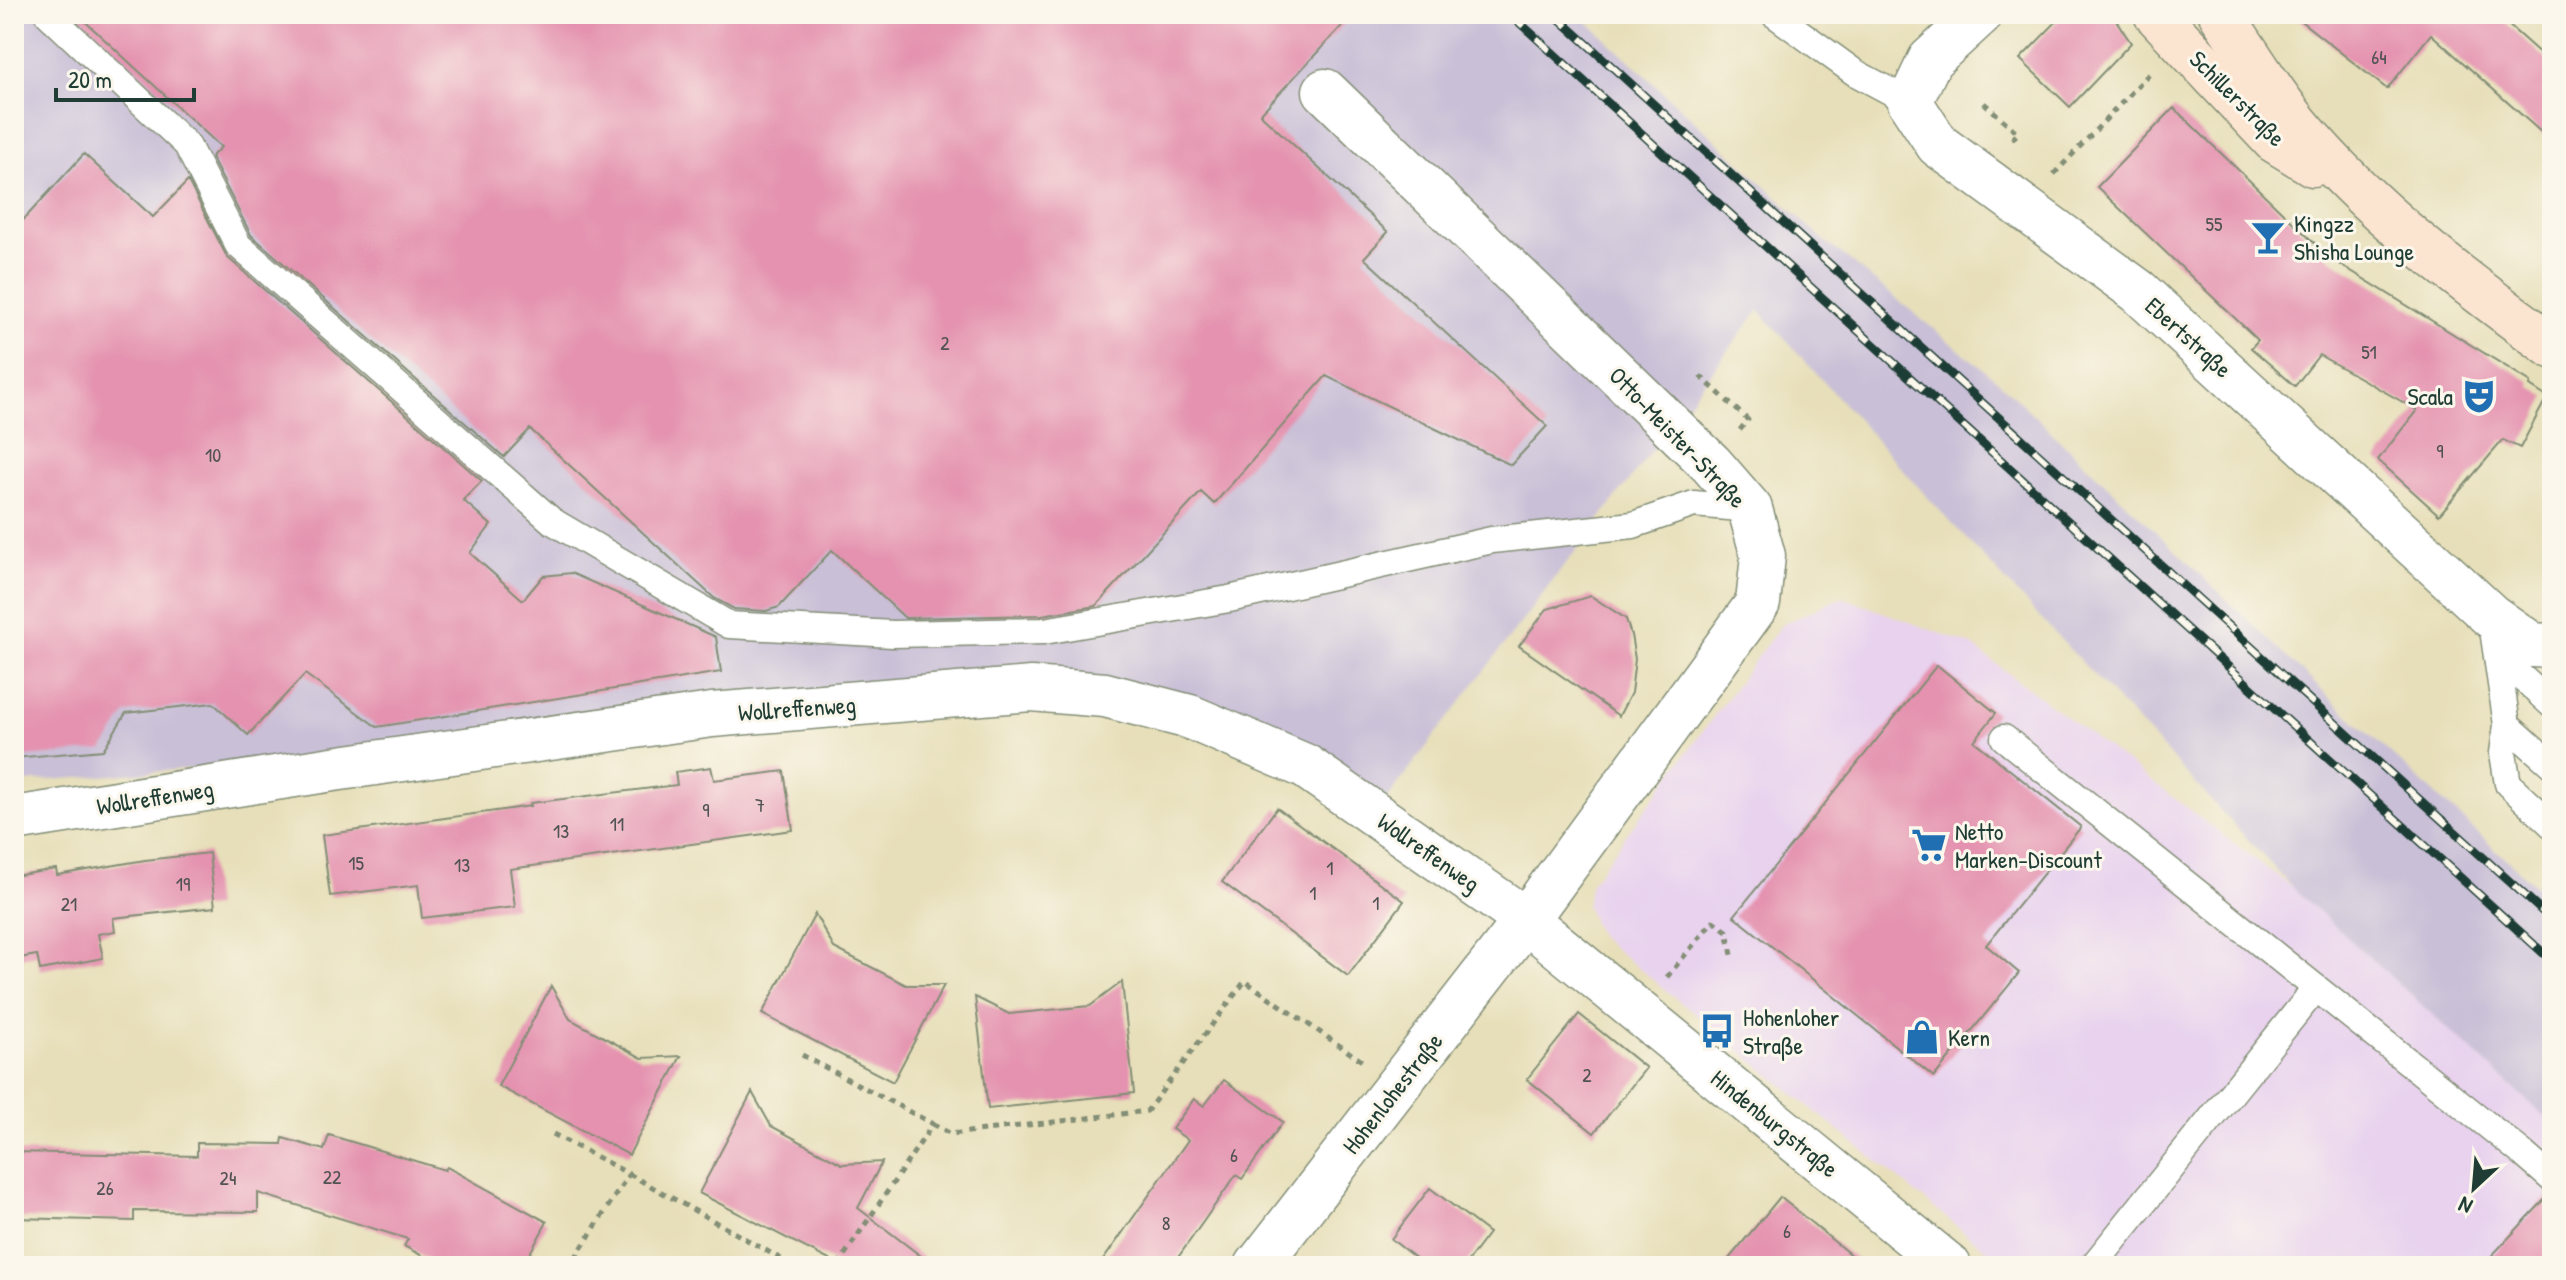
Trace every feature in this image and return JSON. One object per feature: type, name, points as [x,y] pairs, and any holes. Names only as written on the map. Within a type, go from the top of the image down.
[{"type":"main road","name":"Schillerstraße","points":[[2156,14],[2274,140],[2369,199]]},
{"type":"main road","name":"Schillerstraße","points":[[2221,14],[2298,124],[2369,199],[2460,279],[2552,346]]},
{"type":"street","points":[[1910,102],[1930,60],[1980,14]]},
{"type":"street","name":"Otto-Meister-Straße","points":[[1325,91],[1711,464],[1750,509],[1763,556],[1758,603],[1526,920]]},
{"type":"street","name":"Ebertstraße","points":[[1910,102],[1938,145],[2138,291],[2494,636],[2532,645],[2552,646]]},
{"type":"street","name":"Wollreffenweg","points":[[14,819],[712,715],[1031,689],[1105,695],[1190,717],[1305,766],[1526,920]]},
{"type":"street","name":"Hindenburgstraße","points":[[1526,920],[1949,1266]]},
{"type":"street","name":"Hohenlohestraße","points":[[1257,1266],[1526,920]]},
{"type":"lane","points":[[48,14],[187,145],[238,245],[552,521],[729,625],[893,634],[1044,631],[1229,599],[1492,540],[1633,525],[1694,504],[1750,509]]},
{"type":"lane","points":[[1774,14],[1854,72],[1910,102]]},
{"type":"lane","points":[[2494,636],[2552,705]]},
{"type":"lane","points":[[2494,636],[2507,725],[2503,753],[2508,784],[2552,825]]},
{"type":"lane","points":[[2507,725],[2552,765]]},
{"type":"lane","points":[[2004,738],[2552,1179]]},
{"type":"lane","points":[[2093,1266],[2316,988]]},
{"type":"path","points":[[2023,206],[2151,71]]},
{"type":"path","points":[[1984,103],[2018,133]]},
{"type":"path","points":[[1700,376],[1748,420]]},
{"type":"path","points":[[1638,1011],[1713,921],[1727,931],[1732,955]]},
{"type":"path","points":[[802,1055],[951,1134],[1147,1111],[1245,981],[1398,1085]]},
{"type":"path","points":[[837,1266],[933,1124]]},
{"type":"path","points":[[553,1134],[794,1266]]},
{"type":"path","points":[[570,1266],[629,1174]]},
{"type":"shaded area","points":[[14,14],[1579,14],[1820,237],[1998,381],[2333,701],[2552,901],[2552,1123],[2293,888],[1930,500],[1759,310],[1379,809],[1099,696],[14,783]]},
{"type":"shaded area","points":[[1842,597],[1971,645],[2293,888],[2552,1123],[2552,1266],[2006,1266],[1600,937],[1586,906],[1591,883],[1781,625]]},
{"type":"building","points":[[77,14],[1353,14],[1260,114],[1388,232],[1364,258],[1547,426],[1511,465],[1326,376],[1214,504],[1201,492],[1096,606],[1042,615],[905,618],[832,550],[779,607],[766,611],[734,609],[714,598],[530,429],[504,457],[251,235],[211,157],[221,147]]},
{"type":"building","points":[[2064,14],[2112,14],[2131,43],[2070,107],[2020,59]]},
{"type":"building","points":[[2292,14],[2496,14],[2552,64],[2552,142],[2431,34],[2387,89]]},
{"type":"building","points":[[2174,108],[2330,258],[2531,382],[2530,386],[2547,397],[2520,448],[2503,440],[2439,515],[2378,460],[2417,410],[2319,355],[2295,386],[2251,348],[2258,340],[2097,187]]},
{"type":"building","points":[[84,154],[153,217],[188,181],[227,257],[482,481],[463,500],[491,525],[470,553],[523,600],[543,576],[571,573],[716,637],[721,672],[377,727],[305,674],[248,735],[213,703],[126,713],[103,750],[14,758],[14,230]]},
{"type":"building","points":[[1591,596],[1626,619],[1631,635],[1635,659],[1631,693],[1619,716],[1519,646],[1547,609]]},
{"type":"building","points":[[1937,665],[1996,713],[1974,741],[2081,827],[1986,945],[2019,973],[1934,1077],[1734,916]]},
{"type":"building","points":[[711,767],[714,780],[784,771],[793,830],[510,869],[515,907],[422,918],[418,885],[330,896],[322,835],[531,806],[530,803],[677,785],[675,772]]},
{"type":"building","points":[[1277,808],[1404,901],[1348,976],[1222,882]]},
{"type":"building","points":[[209,853],[215,907],[113,918],[115,931],[98,934],[103,958],[40,970],[37,955],[14,959],[14,876],[56,869],[57,875]]},
{"type":"building","points":[[815,914],[834,948],[906,985],[944,985],[893,1082],[762,1014]]},
{"type":"building","points":[[1122,982],[1134,1093],[988,1109],[975,997],[1009,1014],[1090,1006]]},
{"type":"building","points":[[551,986],[570,1019],[642,1058],[681,1056],[629,1155],[498,1086]]},
{"type":"building","points":[[1579,1014],[1646,1068],[1594,1133],[1527,1079]]},
{"type":"building","points":[[1224,1080],[1283,1122],[1242,1179],[1236,1175],[1172,1266],[1099,1266],[1188,1140],[1172,1129],[1194,1099],[1204,1106]]},
{"type":"building","points":[[752,1092],[771,1126],[842,1164],[882,1162],[858,1208],[934,1266],[841,1266],[699,1193]]},
{"type":"building","points":[[329,1135],[445,1170],[447,1167],[547,1222],[523,1266],[441,1266],[404,1246],[408,1239],[258,1193],[258,1212],[134,1211],[134,1221],[14,1218],[14,1152],[197,1156],[197,1143],[282,1144],[283,1138],[324,1150]]},
{"type":"building","points":[[1430,1188],[1489,1233],[1464,1266],[1426,1266],[1391,1239]]},
{"type":"building","points":[[2552,1195],[2552,1266],[2482,1266]]},
{"type":"building","points":[[1780,1197],[1864,1266],[1723,1266]]},
{"type":"railway","points":[[1510,14],[2552,961]]},
{"type":"railway","points":[[1554,14],[2552,920]]},
{"type":"place","name":"Kingzz Shisha Lounge","points":[[2268,237]]},
{"type":"place","name":"Scala","points":[[2479,396]]},
{"type":"place","name":"Netto Marken-Discount","points":[[1929,845]]},
{"type":"place","name":"Hohenloher Straße","points":[[1717,1031]]},
{"type":"place","name":"Kern","points":[[1922,1037]]}]
